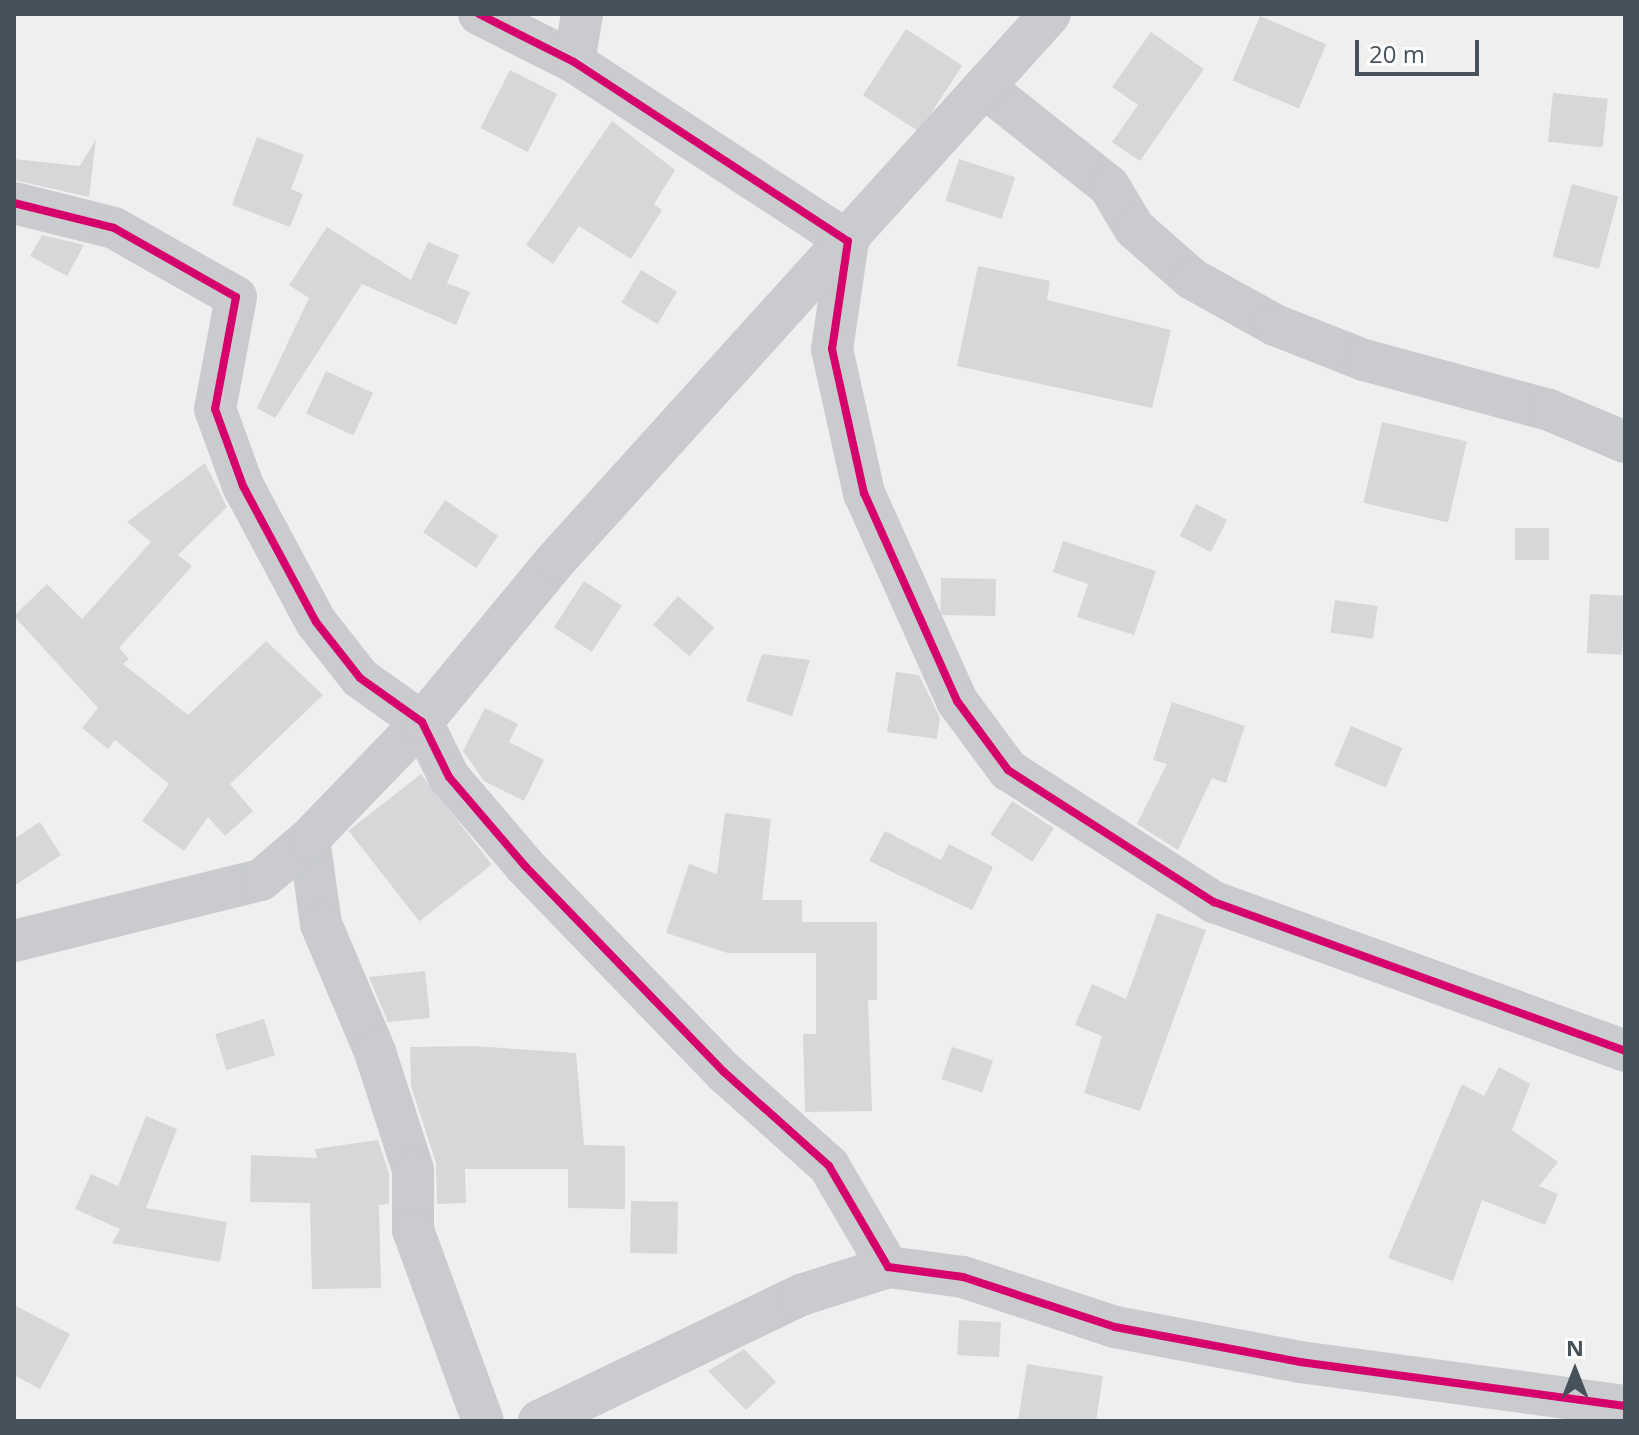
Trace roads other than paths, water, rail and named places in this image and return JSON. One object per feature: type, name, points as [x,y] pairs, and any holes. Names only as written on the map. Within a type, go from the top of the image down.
[{"type":"street","points":[[479,14],[574,62],[848,241]]},
{"type":"street","points":[[574,62],[582,14]]},
{"type":"street","points":[[14,941],[261,880],[309,839],[422,722],[556,560],[848,241],[1050,14]]},
{"type":"street","points":[[984,87],[1109,186],[1134,228],[1192,279],[1275,325],[1364,360],[1549,410],[1625,442]]},
{"type":"street","points":[[14,203],[114,228],[236,297],[215,409],[243,486],[316,622],[360,678],[422,722],[449,777],[525,866],[724,1072],[829,1166],[888,1267]]},
{"type":"street","points":[[848,241],[832,349],[864,493],[957,701],[1008,770],[1214,902],[1381,969],[1625,1051]]},
{"type":"street","points":[[309,839],[321,924],[375,1052],[413,1170],[413,1230],[483,1421]]},
{"type":"street","points":[[539,1421],[824,1285],[888,1267],[963,1277],[1115,1327],[1284,1359],[1625,1406]]}]
